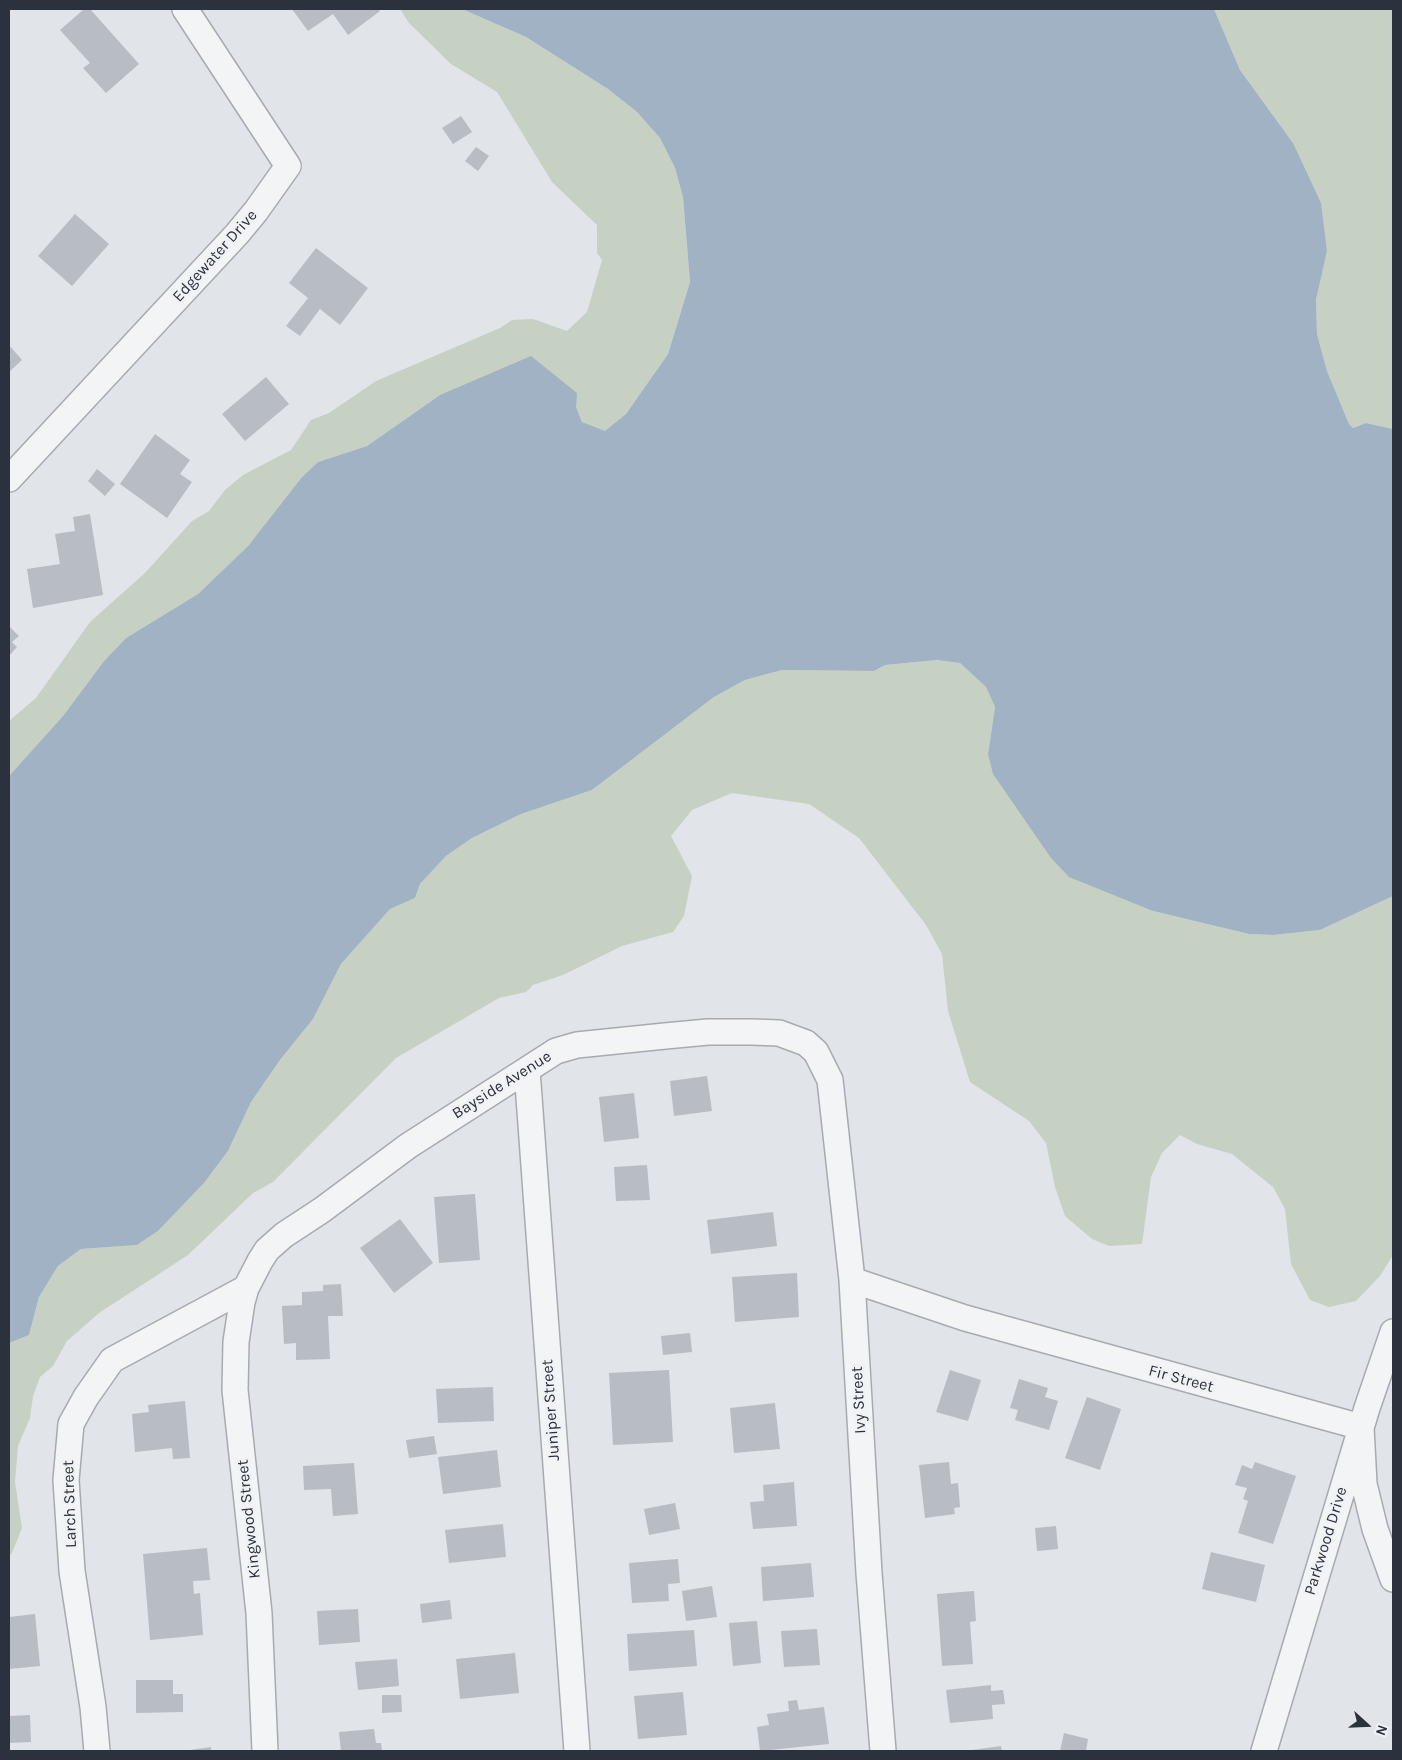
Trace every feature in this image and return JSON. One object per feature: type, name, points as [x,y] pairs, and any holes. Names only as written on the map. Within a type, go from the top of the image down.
[{"type":"street","name":"Edgewater Drive","points":[[9,479],[237,234],[288,166],[185,9]]},
{"type":"street","name":"Bayside Avenue","points":[[246,1288],[253,1272],[267,1250],[284,1236],[408,1146],[556,1051],[577,1045],[708,1032],[779,1033],[799,1039],[816,1052]]},
{"type":"street","name":"Ivy Street","points":[[816,1052],[830,1080],[852,1280],[869,1573],[883,1751]]},
{"type":"street","name":"Juniper Street","points":[[527,1070],[577,1751]]},
{"type":"street","name":"Fir Street","points":[[852,1280],[992,1326],[1361,1427]]},
{"type":"street","name":"Larch Street","points":[[98,1751],[94,1707],[72,1562],[66,1480],[71,1424],[86,1397],[112,1360],[246,1288]]},
{"type":"street","name":"Kingwood Street","points":[[246,1288],[236,1342],[236,1390],[259,1613],[265,1751]]},
{"type":"street","name":"Parkwood Drive","points":[[1264,1751],[1361,1427],[1392,1336]]},
{"type":"street","points":[[1361,1427],[1364,1484],[1375,1529],[1393,1579]]},
{"type":"green space","points":[[400,9],[462,9],[526,37],[608,89],[637,112],[660,138],[675,168],[683,197],[690,282],[668,354],[626,414],[605,432],[582,422],[576,407],[440,395],[367,446],[318,462],[302,477],[248,546],[198,594],[126,638],[104,661],[63,716],[9,776],[9,721],[36,698],[90,622],[145,573],[192,521],[209,511],[225,490],[243,475],[291,450],[311,420],[329,413],[376,381],[500,328],[512,320],[533,319],[567,331],[587,312],[602,260],[597,253],[597,225],[552,182],[497,92],[451,64],[409,23]]},
{"type":"green space","points":[[1214,9],[1393,9],[1393,429],[1366,423],[1353,428],[1349,424],[1327,371],[1317,334],[1316,300],[1327,251],[1293,143],[1240,70]]},
{"type":"green space","points":[[937,660],[960,663],[986,687],[995,707],[988,753],[1153,911],[1249,934],[1273,935],[1320,930],[1393,896],[1393,1255],[1380,1276],[1356,1301],[1329,1307],[1310,1300],[1291,1264],[1285,1209],[1273,1187],[1232,1154],[1197,1144],[1180,1135],[1162,1153],[1151,1177],[1142,1244],[1109,1246],[1092,1239],[1065,1216],[1055,1187],[1046,1143],[1029,1121],[970,1082],[948,1011],[942,954],[926,925],[859,838],[809,804],[732,793],[692,810],[671,836],[692,876],[684,916],[673,932],[622,946],[563,975],[533,985],[526,992],[499,998],[396,1058],[273,1182],[253,1193],[188,1255],[99,1313],[67,1341],[53,1366],[40,1377],[33,1396],[30,1418],[18,1446],[15,1482],[22,1528],[9,1556],[9,1343],[29,1335],[39,1297],[58,1266],[81,1249],[137,1245],[158,1231],[204,1183],[228,1151],[251,1102],[280,1060],[313,1019],[341,964],[390,909],[415,898],[420,884],[446,856],[472,838],[521,814],[592,790],[714,697],[745,680],[782,670],[874,671],[885,665]]},
{"type":"water","points":[[462,9],[1214,9],[1240,70],[1293,143],[1321,203],[1327,251],[1316,300],[1317,334],[1327,371],[1349,424],[1353,428],[1366,423],[1393,429],[1393,896],[1320,930],[1273,935],[1249,934],[1153,911],[1069,877],[1051,858],[993,774],[988,754],[995,707],[986,687],[960,663],[937,660],[885,665],[874,671],[782,670],[745,680],[714,697],[592,790],[521,814],[472,838],[446,856],[420,884],[415,898],[390,909],[341,964],[313,1019],[280,1060],[251,1102],[228,1151],[204,1183],[158,1231],[137,1245],[81,1249],[58,1266],[39,1297],[29,1335],[9,1343],[9,776],[63,716],[104,661],[126,638],[198,594],[248,546],[302,477],[318,462],[367,446],[440,395],[531,356],[577,393],[576,407],[582,422],[605,431],[626,414],[668,354],[690,282],[683,197],[675,168],[660,138],[637,112],[608,89],[526,37]]},
{"type":"building","points":[[84,9],[90,9],[139,64],[106,93],[83,68],[90,63],[60,30]]},
{"type":"building","points":[[292,9],[378,9],[380,11],[348,35],[333,14],[308,31]]},
{"type":"building","points":[[461,116],[472,132],[453,144],[442,128]]},
{"type":"building","points":[[476,147],[489,156],[478,171],[465,161]]},
{"type":"building","points":[[75,214],[109,244],[72,286],[38,256]]},
{"type":"building","points":[[316,248],[368,288],[340,325],[320,309],[300,336],[286,326],[308,298],[289,283]]},
{"type":"building","points":[[9,345],[22,360],[9,372]]},
{"type":"building","points":[[266,377],[289,404],[245,441],[222,414]]},
{"type":"building","points":[[155,434],[190,460],[180,474],[192,482],[167,518],[120,484]]},
{"type":"building","points":[[97,469],[115,484],[105,496],[88,481]]},
{"type":"building","points":[[90,514],[103,595],[33,608],[27,569],[60,564],[55,534],[75,531],[73,517]]},
{"type":"building","points":[[9,626],[19,636],[12,642],[17,647],[9,656]]},
{"type":"building","points":[[707,1076],[712,1111],[674,1116],[670,1081]]},
{"type":"building","points":[[634,1093],[639,1138],[604,1142],[599,1097]]},
{"type":"building","points":[[647,1165],[650,1200],[616,1201],[614,1167]]},
{"type":"building","points":[[475,1194],[480,1260],[439,1263],[434,1197]]},
{"type":"building","points":[[773,1212],[777,1246],[711,1254],[707,1220]]},
{"type":"building","points":[[400,1219],[433,1263],[394,1293],[360,1248]]},
{"type":"building","points":[[797,1273],[799,1317],[735,1322],[732,1277]]},
{"type":"building","points":[[341,1284],[343,1316],[328,1316],[330,1359],[296,1360],[296,1343],[284,1344],[282,1306],[302,1305],[302,1292],[323,1291],[323,1285]]},
{"type":"building","points":[[690,1333],[692,1352],[663,1355],[661,1336]]},
{"type":"building","points":[[669,1370],[673,1442],[613,1445],[609,1373]]},
{"type":"building","points":[[950,1370],[981,1380],[968,1421],[936,1412]]},
{"type":"building","points":[[1019,1379],[1048,1388],[1045,1397],[1058,1401],[1049,1430],[1015,1420],[1018,1410],[1010,1408]]},
{"type":"building","points":[[493,1387],[494,1421],[438,1423],[436,1389]]},
{"type":"building","points":[[1087,1397],[1121,1409],[1100,1470],[1065,1458]]},
{"type":"building","points":[[185,1401],[190,1458],[173,1459],[172,1448],[135,1452],[132,1414],[149,1412],[148,1405]]},
{"type":"building","points":[[775,1403],[780,1449],[734,1453],[730,1408]]},
{"type":"building","points":[[434,1436],[437,1454],[409,1458],[406,1440]]},
{"type":"building","points":[[497,1450],[501,1487],[443,1494],[438,1457]]},
{"type":"building","points":[[949,1462],[951,1484],[958,1483],[960,1507],[954,1508],[955,1514],[925,1518],[919,1465]]},
{"type":"building","points":[[1255,1462],[1296,1476],[1273,1544],[1238,1533],[1248,1501],[1243,1499],[1247,1488],[1235,1485],[1242,1465],[1252,1469]]},
{"type":"building","points":[[354,1463],[358,1514],[333,1516],[331,1489],[304,1490],[303,1466]]},
{"type":"building","points":[[794,1482],[797,1526],[753,1529],[750,1502],[764,1501],[763,1485]]},
{"type":"building","points":[[675,1503],[680,1529],[649,1535],[644,1509]]},
{"type":"building","points":[[503,1524],[506,1557],[449,1563],[445,1530]]},
{"type":"building","points":[[1056,1526],[1058,1549],[1037,1551],[1035,1528]]},
{"type":"building","points":[[207,1548],[210,1580],[193,1581],[194,1594],[200,1593],[203,1635],[150,1640],[143,1554]]},
{"type":"building","points":[[1211,1552],[1265,1565],[1256,1602],[1202,1589]]},
{"type":"building","points":[[678,1559],[680,1583],[668,1584],[669,1601],[632,1603],[629,1563]]},
{"type":"building","points":[[811,1563],[814,1597],[763,1601],[761,1567]]},
{"type":"building","points":[[712,1586],[717,1617],[686,1621],[682,1591]]},
{"type":"building","points":[[974,1591],[976,1621],[970,1622],[973,1664],[942,1666],[937,1594]]},
{"type":"building","points":[[450,1600],[452,1619],[422,1623],[420,1604]]},
{"type":"building","points":[[358,1609],[360,1642],[319,1645],[317,1611]]},
{"type":"building","points":[[35,1614],[40,1666],[9,1669],[9,1617]]},
{"type":"building","points":[[757,1621],[761,1663],[733,1666],[729,1623]]},
{"type":"building","points":[[817,1629],[820,1665],[784,1667],[781,1631]]},
{"type":"building","points":[[694,1630],[697,1666],[629,1671],[627,1634]]},
{"type":"building","points":[[515,1653],[519,1693],[460,1699],[456,1659]]},
{"type":"building","points":[[397,1659],[399,1686],[358,1690],[355,1662]]},
{"type":"building","points":[[136,1680],[173,1680],[173,1694],[183,1694],[183,1712],[136,1713]]},
{"type":"building","points":[[991,1685],[991,1691],[1003,1690],[1005,1704],[992,1705],[993,1719],[950,1723],[946,1690]]},
{"type":"building","points":[[683,1692],[687,1735],[638,1739],[634,1696]]},
{"type":"building","points":[[382,1695],[401,1695],[402,1712],[382,1713]]},
{"type":"building","points":[[797,1700],[799,1710],[824,1707],[829,1744],[760,1751],[757,1727],[769,1725],[767,1714],[789,1711],[788,1701]]},
{"type":"building","points":[[30,1715],[31,1742],[9,1743],[9,1716]]},
{"type":"building","points":[[374,1729],[376,1743],[381,1743],[382,1751],[341,1751],[339,1732]]},
{"type":"building","points":[[1064,1733],[1088,1739],[1086,1751],[1060,1751]]},
{"type":"building","points":[[1001,1746],[1002,1751],[972,1750]]},
{"type":"building","points":[[211,1747],[211,1751],[190,1751],[190,1750]]}]
